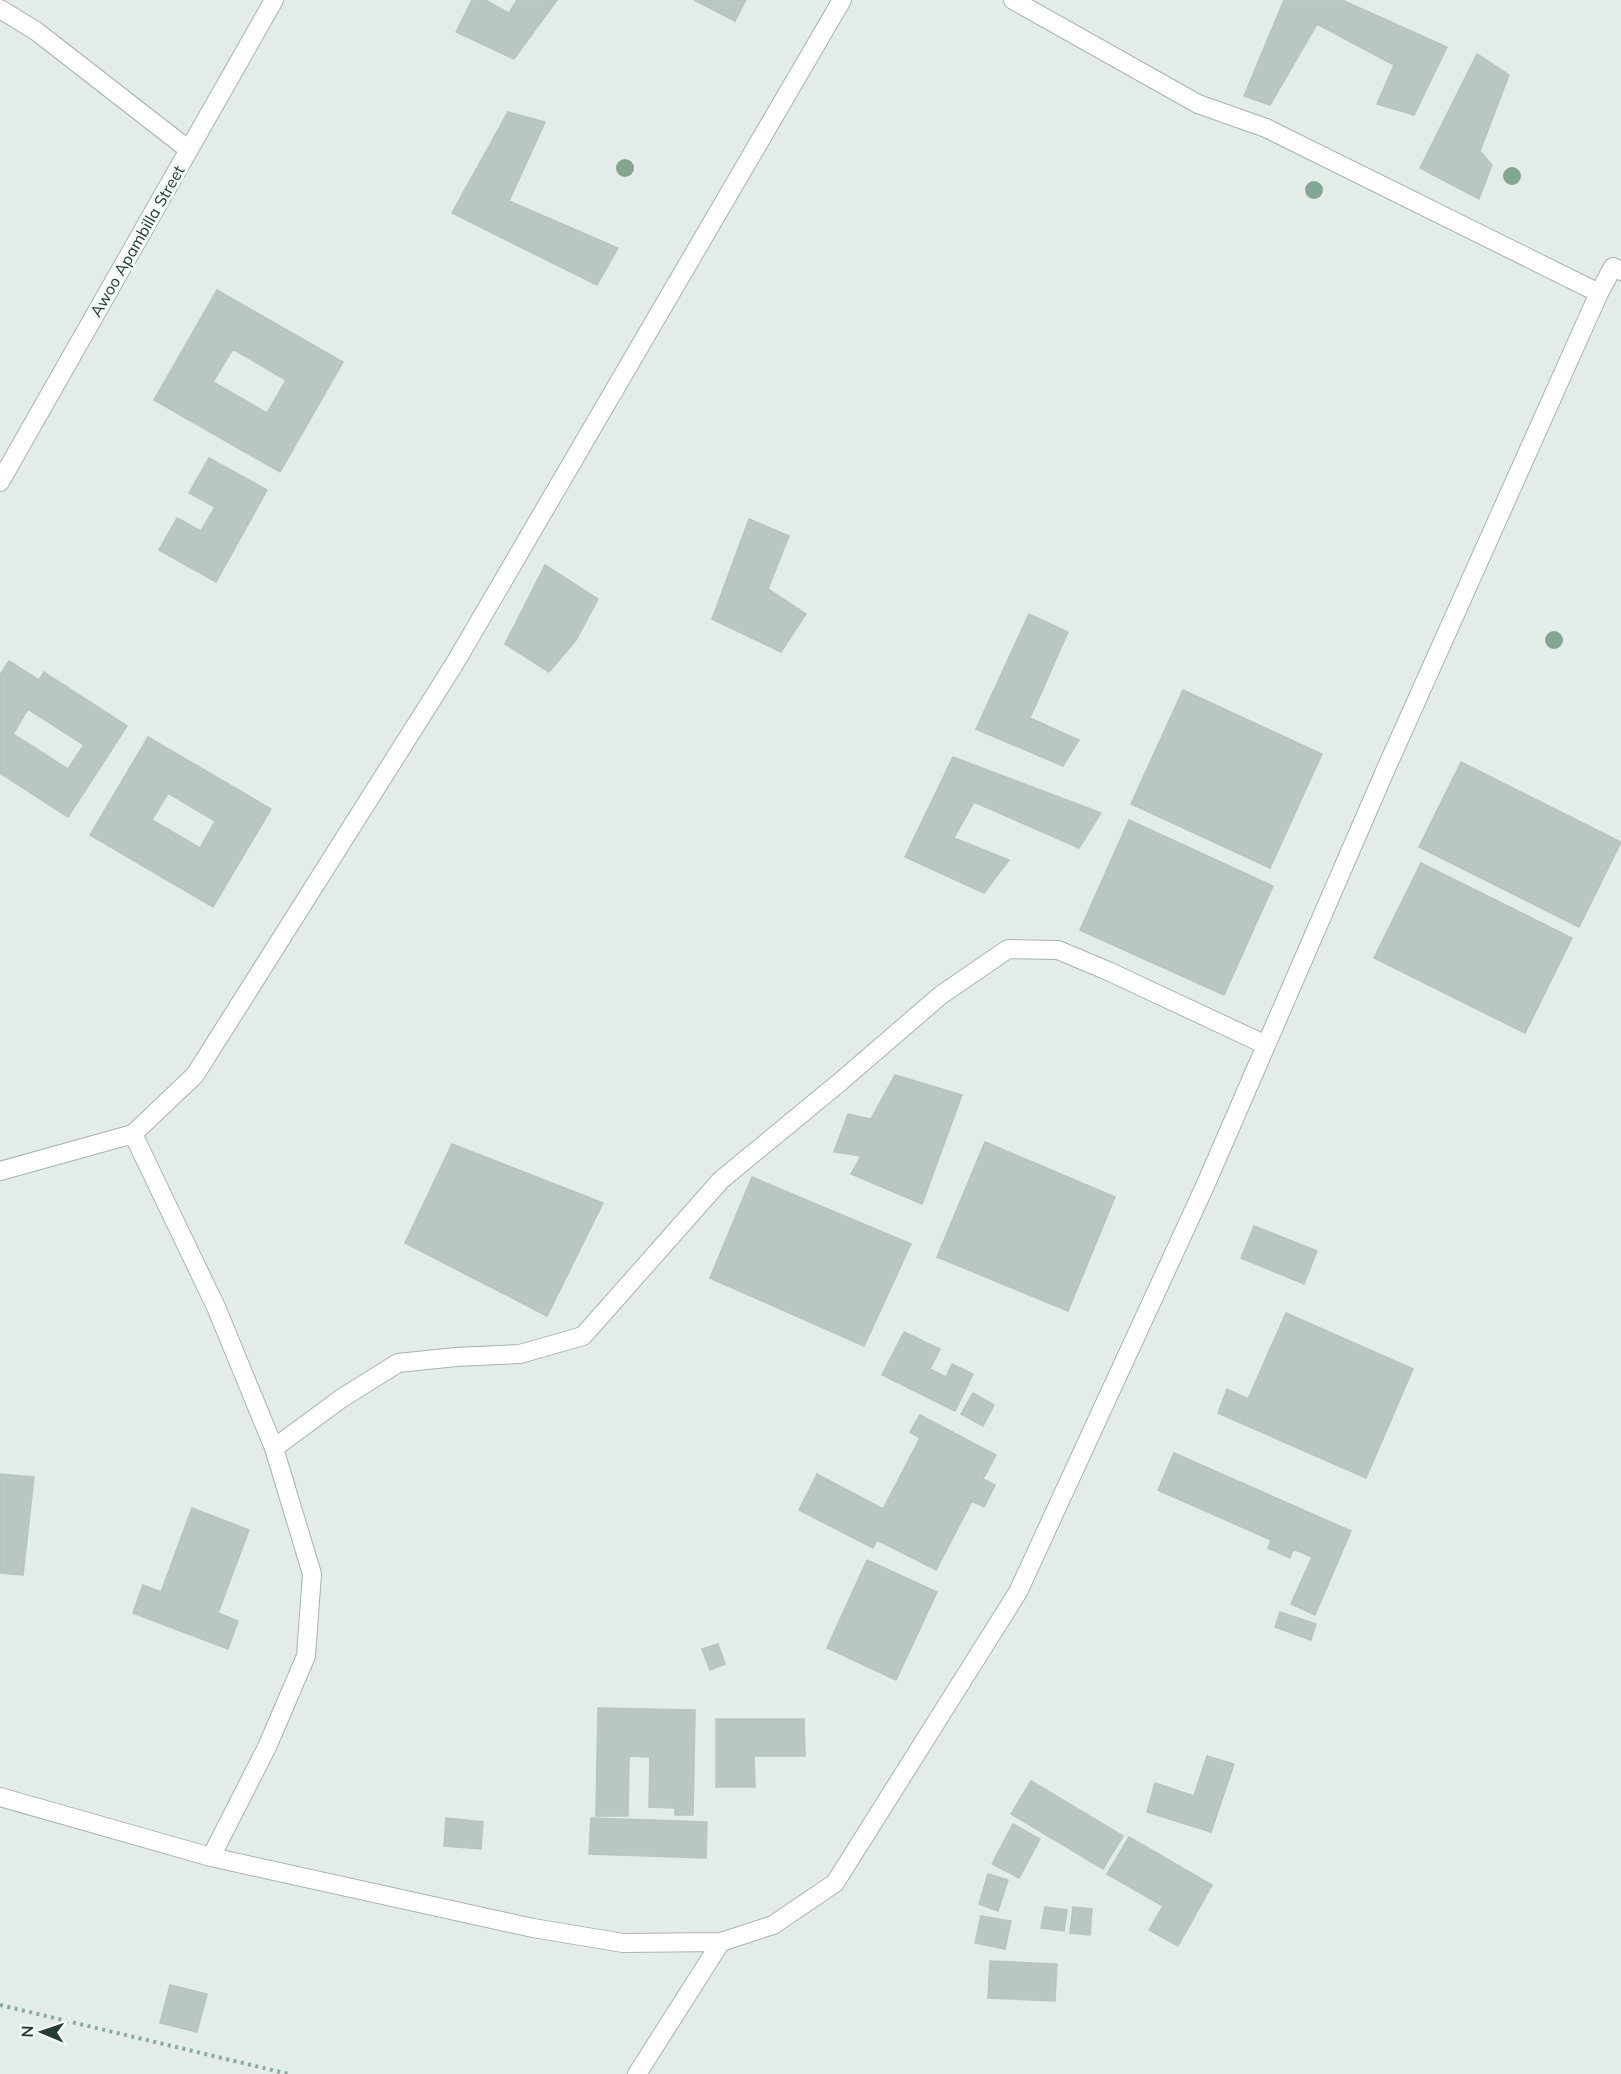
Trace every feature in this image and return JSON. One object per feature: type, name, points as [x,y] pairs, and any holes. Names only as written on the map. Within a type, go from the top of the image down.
[{"type":"street","name":"Awoo Apambilla Street","points":[[0,482],[274,0]]},
{"type":"street","points":[[0,1171],[133,1134],[195,1075],[455,663],[842,0]]},
{"type":"street","points":[[1013,0],[1198,104],[1266,128],[1599,293]]},
{"type":"street","points":[[0,9],[36,31],[189,150]]},
{"type":"street","points":[[0,1797],[211,1857],[533,1928],[623,1943],[721,1942],[773,1925],[835,1883],[1018,1592],[1205,1186],[1385,771],[1599,293],[1618,264]]},
{"type":"street","points":[[274,1448],[342,1398],[398,1363],[520,1354],[583,1336],[721,1180],[941,995],[1008,949],[1058,950],[1266,1045]]},
{"type":"street","points":[[133,1134],[216,1307],[274,1448],[312,1574],[306,1656],[267,1748],[211,1857]]},
{"type":"street","points":[[637,2074],[721,1942]]},
{"type":"path","points":[[0,2005],[289,2074]]},
{"type":"building","points":[[472,0],[485,0],[509,13],[517,0],[557,0],[514,59],[456,32]]},
{"type":"building","points":[[694,0],[746,0],[735,21]]},
{"type":"building","points":[[1284,0],[1342,0],[1447,47],[1414,115],[1377,104],[1394,65],[1317,24],[1270,105],[1244,96]]},
{"type":"building","points":[[1477,54],[1509,75],[1480,151],[1492,165],[1479,199],[1420,168]]},
{"type":"building","points":[[508,112],[545,122],[509,201],[618,248],[597,285],[452,213]]},
{"type":"building","points":[[217,290],[343,362],[280,472],[154,400]],"holes":[[[233,349],[286,380],[267,413],[213,382]]]},
{"type":"building","points":[[209,458],[267,490],[216,582],[159,550],[177,518],[201,531],[215,507],[189,493]]},
{"type":"building","points":[[749,519],[789,536],[768,589],[806,614],[781,652],[712,619]]},
{"type":"building","points":[[545,565],[598,599],[576,640],[549,672],[505,644]]},
{"type":"building","points":[[1029,614],[1068,632],[1030,718],[1079,740],[1063,766],[976,729]]},
{"type":"building","points":[[9,661],[39,680],[44,672],[127,726],[68,817],[0,773],[0,675]],"holes":[[[28,709],[84,745],[68,769],[13,734]]]},
{"type":"building","points":[[1183,690],[1322,754],[1270,868],[1131,804]]},
{"type":"building","points":[[148,737],[271,809],[213,907],[90,835]],"holes":[[[168,793],[215,821],[200,848],[152,820]]]},
{"type":"building","points":[[953,757],[1101,813],[1079,848],[974,802],[954,838],[1009,860],[984,893],[905,857]]},
{"type":"building","points":[[1461,762],[1621,842],[1579,927],[1419,847]]},
{"type":"building","points":[[1129,820],[1273,886],[1224,995],[1080,930]]},
{"type":"building","points":[[1421,863],[1572,938],[1525,1033],[1374,958]]},
{"type":"building","points":[[895,1075],[962,1095],[922,1204],[851,1174],[861,1156],[834,1152],[848,1114],[871,1119]]},
{"type":"building","points":[[985,1142],[1115,1197],[1068,1311],[937,1257]]},
{"type":"building","points":[[452,1144],[603,1203],[547,1316],[405,1243]]},
{"type":"building","points":[[752,1177],[911,1244],[864,1346],[710,1278]]},
{"type":"building","points":[[1254,1226],[1317,1251],[1304,1284],[1241,1258]]},
{"type":"building","points":[[1286,1313],[1413,1369],[1366,1478],[1218,1413],[1227,1389],[1248,1399]]},
{"type":"building","points":[[904,1332],[940,1349],[930,1369],[946,1377],[952,1364],[973,1374],[955,1411],[882,1375]]},
{"type":"building","points":[[973,1393],[994,1405],[983,1426],[961,1414]]},
{"type":"building","points":[[920,1415],[996,1455],[983,1479],[995,1485],[984,1507],[972,1501],[936,1570],[877,1540],[873,1548],[799,1510],[817,1474],[883,1509],[920,1438],[910,1432]]},
{"type":"building","points":[[1174,1453],[1351,1531],[1315,1615],[1291,1604],[1312,1557],[1293,1549],[1290,1558],[1268,1548],[1271,1540],[1158,1490]]},
{"type":"building","points":[[0,1474],[34,1477],[23,1575],[0,1573]]},
{"type":"building","points":[[192,1508],[249,1530],[218,1613],[238,1621],[228,1649],[133,1613],[143,1585],[161,1592]]},
{"type":"building","points":[[867,1560],[937,1592],[896,1680],[827,1648]]},
{"type":"building","points":[[1280,1612],[1316,1624],[1311,1640],[1275,1627]]},
{"type":"building","points":[[718,1644],[725,1664],[710,1670],[702,1649]]},
{"type":"building","points":[[598,1708],[695,1710],[693,1815],[675,1815],[675,1808],[649,1807],[650,1757],[629,1756],[628,1816],[596,1816]]},
{"type":"building","points":[[716,1719],[804,1719],[805,1756],[754,1756],[755,1787],[716,1787]]},
{"type":"building","points":[[1207,1756],[1234,1764],[1211,1832],[1147,1812],[1155,1783],[1194,1796]]},
{"type":"building","points":[[1031,1781],[1123,1836],[1103,1869],[1011,1814]]},
{"type":"building","points":[[446,1818],[483,1822],[481,1849],[444,1846]]},
{"type":"building","points":[[591,1818],[707,1822],[706,1858],[589,1854]]},
{"type":"building","points":[[1013,1824],[1040,1839],[1019,1878],[992,1864]]},
{"type":"building","points":[[1129,1837],[1212,1885],[1178,1946],[1149,1930],[1163,1906],[1107,1874]]},
{"type":"building","points":[[988,1874],[1008,1880],[998,1911],[979,1904]]},
{"type":"building","points":[[1045,1907],[1067,1910],[1064,1931],[1041,1928]]},
{"type":"building","points":[[1073,1907],[1092,1909],[1090,1935],[1070,1933]]},
{"type":"building","points":[[981,1916],[1011,1921],[1005,1949],[975,1943]]},
{"type":"building","points":[[990,1961],[1057,1964],[1055,2001],[988,1998]]},
{"type":"building","points":[[170,1985],[207,1994],[197,2032],[160,2023]]}]
